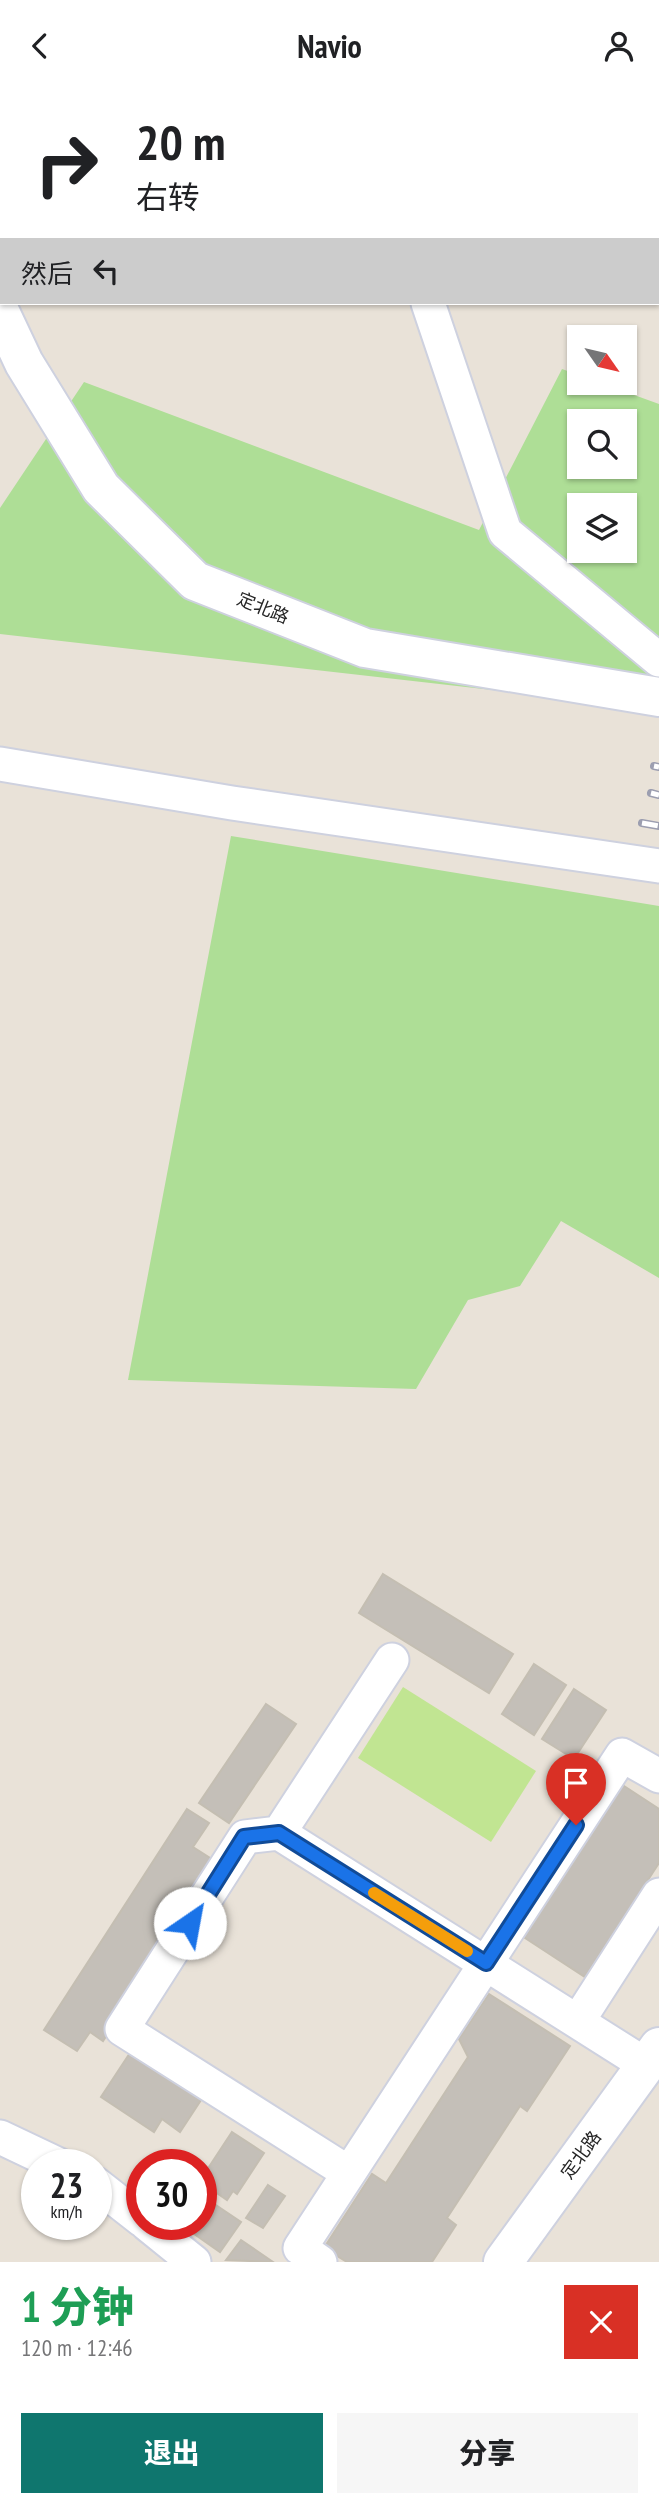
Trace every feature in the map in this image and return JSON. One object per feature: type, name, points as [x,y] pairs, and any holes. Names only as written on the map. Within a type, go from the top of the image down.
[{"type":"street","points":[[431,307],[505,532],[659,660]]},
{"type":"street","name":"定北路","points":[[0,312],[24,363],[100,488],[195,581],[365,648],[659,697]]},
{"type":"street","points":[[0,764],[245,805],[659,866]]},
{"type":"street","points":[[279,1833],[392,1660]]},
{"type":"street","points":[[320,2262],[300,2248],[622,1755],[659,1776]]},
{"type":"street","points":[[349,2173],[122,2029],[244,1837],[279,1833],[578,2021],[653,2056]]},
{"type":"street","points":[[578,2021],[659,1895]]},
{"type":"street","name":"定北路","points":[[503,2262],[653,2056]]},
{"type":"street","points":[[0,2137],[26,2149]]},
{"type":"street","points":[[112,2197],[126,2207]]},
{"type":"street","points":[[167,2240],[194,2262]]},
{"type":"green space","points":[[562,369],[567,371],[567,395],[634,395],[659,404],[659,709],[0,634],[0,508],[84,382],[479,530]]},
{"type":"green space","points":[[231,836],[659,906],[659,1278],[561,1221],[520,1286],[468,1300],[416,1389],[128,1380]]},
{"type":"green space","points":[[403,1687],[536,1771],[491,1842],[358,1758]]},
{"type":"building","points":[[383,1574],[513,1654],[489,1693],[359,1613]]},
{"type":"building","points":[[534,1664],[566,1685],[534,1735],[502,1714]]},
{"type":"building","points":[[574,1689],[606,1710],[574,1759],[542,1739]]},
{"type":"building","points":[[266,1704],[296,1724],[229,1823],[199,1803]]},
{"type":"building","points":[[621,1784],[659,1809],[659,1863],[585,1977],[522,1936]]},
{"type":"building","points":[[187,1809],[209,1823],[193,1847],[218,1863],[103,2041],[90,2032],[77,2051],[44,2030]]},
{"type":"building","points":[[489,1994],[570,2046],[527,2111],[520,2106],[447,2218],[456,2225],[432,2262],[347,2262],[324,2248],[372,2174],[386,2183],[468,2057],[459,2039]]},
{"type":"building","points":[[132,2050],[203,2097],[180,2132],[162,2119],[154,2132],[101,2097]]},
{"type":"building","points":[[232,2132],[264,2153],[237,2194],[233,2191],[227,2200],[217,2193],[217,2155]]},
{"type":"building","points":[[268,2185],[285,2196],[263,2228],[246,2218]]},
{"type":"building","points":[[217,2206],[241,2222],[220,2252],[203,2240],[217,2240]]},
{"type":"building","points":[[241,2240],[273,2262],[226,2260]]},
{"type":"railway","points":[[654,766],[659,767]]},
{"type":"railway","points":[[651,793],[659,795]]},
{"type":"railway","points":[[642,823],[659,826]]},
{"type":"slow traffic","points":[[374,1893],[467,1951]]},
{"type":"route","points":[[190,1923],[244,1837],[279,1833],[486,1963],[576,1825]]}]
